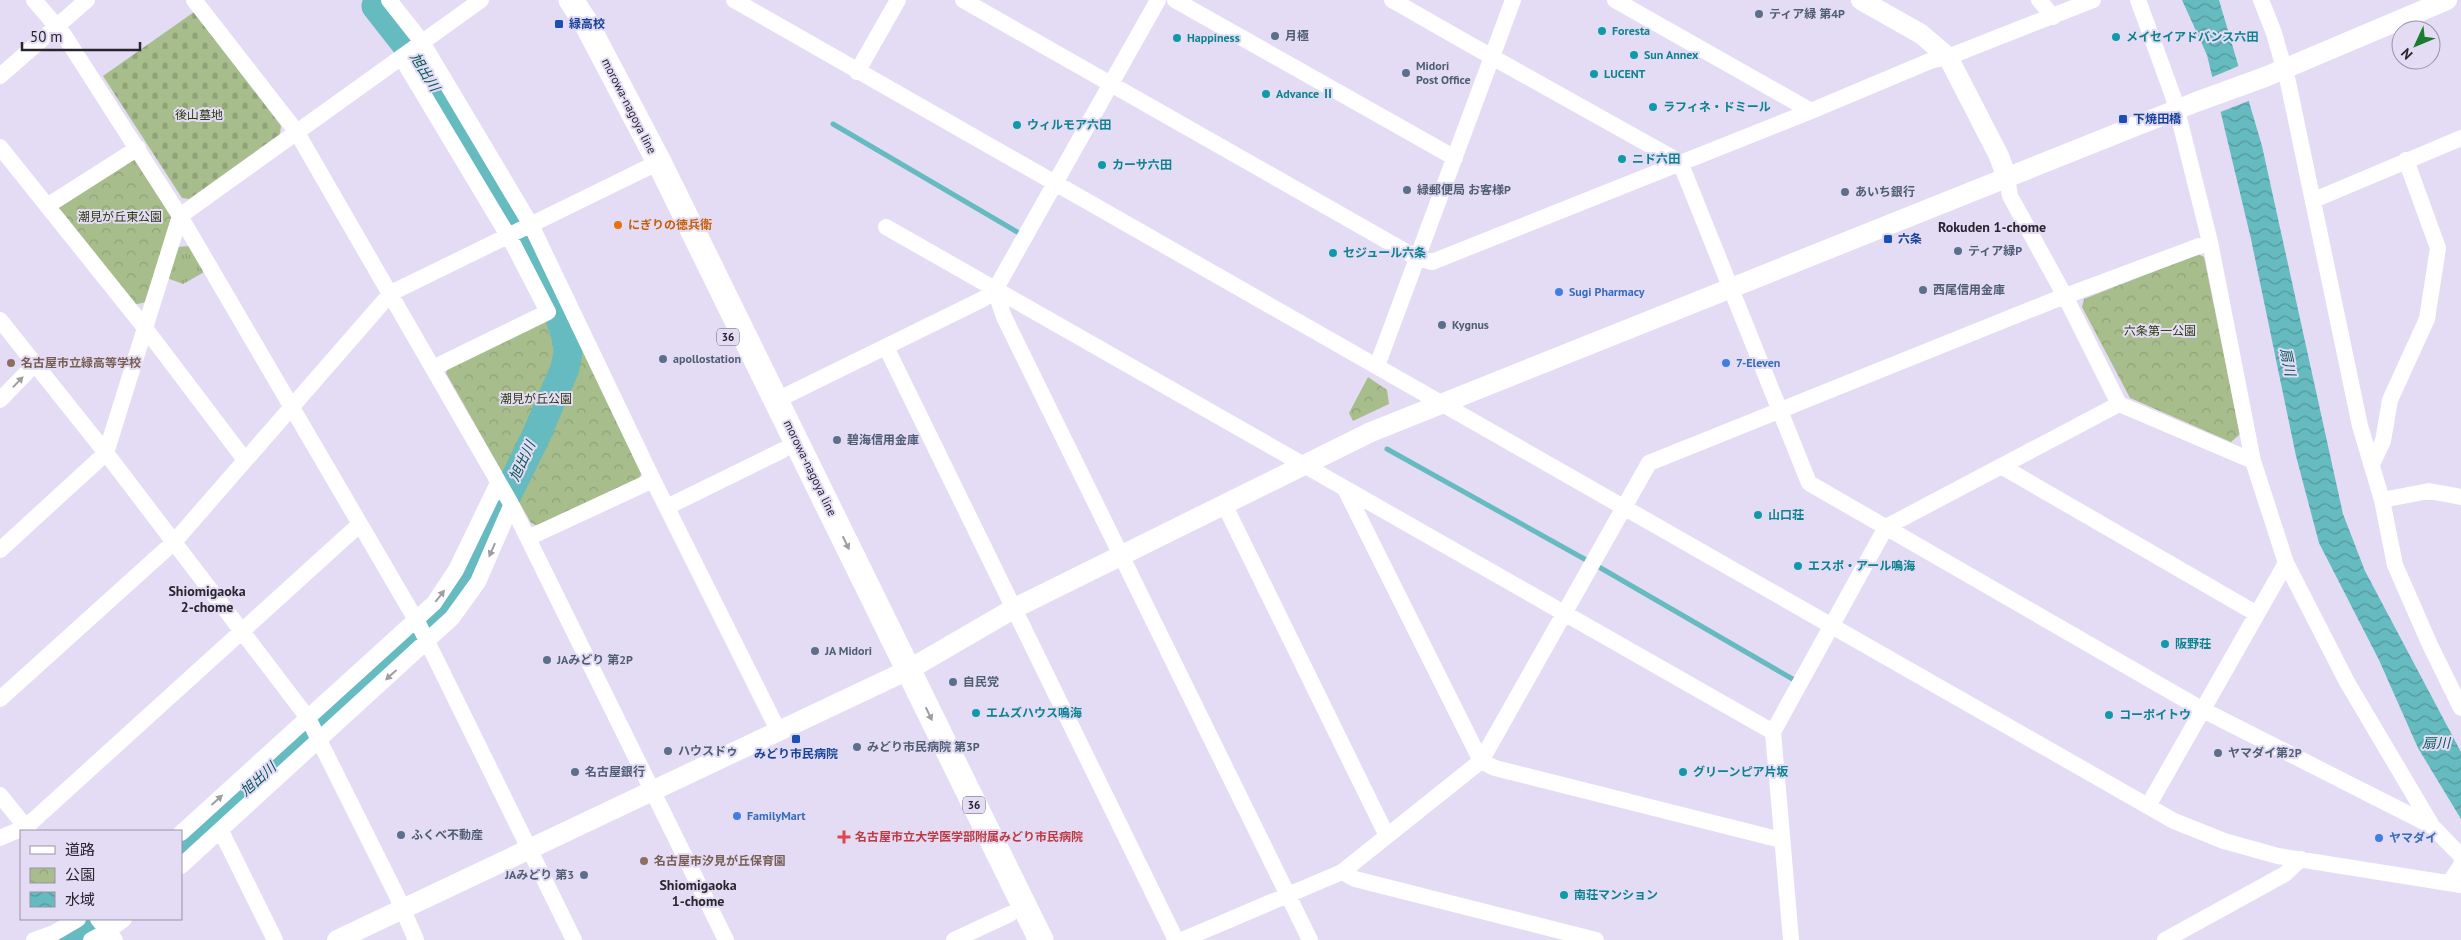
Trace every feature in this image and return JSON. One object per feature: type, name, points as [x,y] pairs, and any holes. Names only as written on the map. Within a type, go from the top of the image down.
[{"type":"main road","name":"morowa-nagoya line","points":[[556,0],[652,165],[777,400],[900,674],[1023,940]]},
{"type":"main road","name":"morowa-nagoya line","points":[[572,0],[586,23],[783,450],[1041,940]]},
{"type":"street","points":[[34,0],[57,26],[138,148],[180,216],[422,630],[574,940]]},
{"type":"street","points":[[0,76],[87,0]]},
{"type":"street","points":[[194,0],[296,131],[391,293],[528,538],[726,940]]},
{"type":"street","points":[[389,0],[411,50],[519,231],[667,506],[779,732]]},
{"type":"street","points":[[0,550],[106,453],[180,216],[296,131],[482,0]]},
{"type":"street","points":[[734,0],[857,72],[2174,821],[2224,841],[2278,856],[2455,884],[2461,865]]},
{"type":"street","points":[[857,72],[898,0]]},
{"type":"street","points":[[963,0],[1417,258],[1432,262],[1811,111],[1930,61],[1948,57],[2094,0]]},
{"type":"street","points":[[777,400],[983,299],[995,290],[1158,0]]},
{"type":"street","points":[[1175,0],[1455,158]]},
{"type":"street","points":[[1392,0],[1680,162],[1809,483],[2203,710],[2432,826]]},
{"type":"street","points":[[1376,366],[1513,0]]},
{"type":"street","points":[[1615,0],[1811,111]]},
{"type":"street","points":[[1861,0],[1921,34],[1948,57],[1999,156],[2010,196],[2066,298],[2119,404],[2253,461]]},
{"type":"street","points":[[2039,0],[2053,17]]},
{"type":"street","points":[[2138,0],[2177,111],[2210,242],[2253,461],[2286,564],[2347,682],[2432,826],[2461,856]]},
{"type":"street","points":[[2261,0],[2274,33],[2283,68],[2314,200],[2360,426],[2382,500],[2395,566],[2430,645],[2461,708]]},
{"type":"street","points":[[336,940],[900,674],[1015,608],[1372,432],[2196,102],[2265,77],[2448,0]]},
{"type":"street","points":[[411,50],[519,231],[548,312],[433,368]]},
{"type":"street","points":[[2314,200],[2461,138]]},
{"type":"street","points":[[0,147],[145,328],[245,460]]},
{"type":"street","points":[[47,206],[138,148]]},
{"type":"street","points":[[2372,464],[2383,441],[2390,400],[2427,319],[2438,248],[2406,160]]},
{"type":"street","points":[[0,699],[174,542],[391,293],[652,165]]},
{"type":"street","points":[[886,227],[1773,732]]},
{"type":"street","points":[[1182,940],[1342,872],[1481,761],[1649,462],[2052,301],[2066,298],[2210,242]]},
{"type":"street","points":[[995,290],[1004,317],[1310,940]]},
{"type":"street","points":[[0,320],[106,453],[314,728],[416,940]]},
{"type":"street","points":[[886,347],[1176,940]]},
{"type":"street","points":[[0,400],[35,364]]},
{"type":"street","points":[[1790,940],[1773,732],[1886,527],[2119,404]]},
{"type":"street","points":[[667,506],[783,450]]},
{"type":"street","points":[[2002,466],[2257,614]]},
{"type":"street","points":[[528,538],[653,480]]},
{"type":"street","points":[[1345,489],[1481,761],[1495,768],[1781,840]]},
{"type":"street","points":[[2382,500],[2429,491],[2461,497]]},
{"type":"street","points":[[182,865],[220,830],[314,728],[422,630],[434,602],[452,578],[505,495]]},
{"type":"street","points":[[182,832],[314,728],[422,630],[452,618],[478,582],[505,495]]},
{"type":"street","points":[[1224,504],[1387,836]]},
{"type":"street","points":[[0,795],[28,829],[360,524]]},
{"type":"street","points":[[2148,806],[2286,564]]},
{"type":"street","points":[[220,830],[275,940]]},
{"type":"street","points":[[0,838],[20,832]]},
{"type":"street","points":[[2165,940],[2285,874],[2301,859]]},
{"type":"street","points":[[1342,872],[1354,879],[1596,940]]},
{"type":"street","points":[[954,940],[1010,914]]},
{"type":"street","points":[[34,940],[54,933],[76,920]]},
{"type":"street","points":[[91,940],[122,920]]},
{"type":"green space","name":"後山墓地","points":[[194,12],[281,126],[280,134],[189,199],[182,198],[103,76]]},
{"type":"green space","name":"潮見が丘東公園","points":[[128,158],[136,159],[171,212],[171,220],[146,302],[133,305],[58,210],[59,202]]},
{"type":"green space","points":[[190,246],[206,271],[183,284],[167,278],[177,247]]},
{"type":"green space","name":"六条第一公園","points":[[2198,254],[2204,257],[2240,434],[2231,442],[2130,398],[2082,307],[2084,299]]},
{"type":"green space","name":"潮見が丘公園","points":[[565,309],[643,471],[639,478],[538,526],[531,523],[446,373],[449,365]]},
{"type":"green space","points":[[1368,377],[1387,390],[1389,404],[1353,421],[1349,413]]},
{"type":"water","name":"扇川","points":[[2182,0],[2219,0],[2262,146],[2343,514],[2365,571],[2461,752],[2461,819],[2418,748],[2379,660],[2319,543],[2296,456],[2251,239],[2207,55]]},
{"type":"pier","points":[[2241,65],[2251,100],[2218,113],[2210,78]]},
{"type":"waterway","name":"旭出川","points":[[182,848],[445,609],[469,572],[536,436],[565,368],[568,353],[567,340],[558,312],[524,241],[416,57],[376,6],[378,0]]},
{"type":"waterway","points":[[833,124],[1019,233]]},
{"type":"waterway","points":[[1387,449],[1588,561]]},
{"type":"waterway","points":[[1599,567],[1796,681]]},
{"type":"waterway","name":"旭出川","points":[[64,940],[100,920]]},
{"type":"place","name":"ティア緑 第4P","points":[[1759,14]]},
{"type":"place","name":"緑高校","points":[[559,24]]},
{"type":"place","name":"Foresta","points":[[1602,31]]},
{"type":"place","name":"月極","points":[[1275,36]]},
{"type":"place","name":"メイセイアドバンス六田","points":[[2116,37]]},
{"type":"place","name":"Happiness","points":[[1177,38]]},
{"type":"place","name":"Sun Annex","points":[[1634,55]]},
{"type":"place","name":"Midori Post Office","points":[[1406,73]]},
{"type":"place","name":"LUCENT","points":[[1594,74]]},
{"type":"place","name":"Advance Ⅱ","points":[[1266,94]]},
{"type":"place","name":"ラフィネ・ドミール","points":[[1653,107]]},
{"type":"place","name":"下焼田橋","points":[[2123,119]]},
{"type":"place","name":"ウィルモア六田","points":[[1017,125]]},
{"type":"place","name":"ニド六田","points":[[1622,159]]},
{"type":"place","name":"カーサ六田","points":[[1102,165]]},
{"type":"place","name":"緑郵便局 お客様P","points":[[1407,190]]},
{"type":"place","name":"あいち銀行","points":[[1845,192]]},
{"type":"place","name":"にぎりの徳兵衛","points":[[618,225]]},
{"type":"place","name":"六条","points":[[1888,239]]},
{"type":"place","name":"ティア緑P","points":[[1958,251]]},
{"type":"place","name":"セジュール六条","points":[[1333,253]]},
{"type":"place","name":"西尾信用金庫","points":[[1923,290]]},
{"type":"place","name":"Sugi Pharmacy","points":[[1559,292]]},
{"type":"place","name":"Kygnus","points":[[1442,325]]},
{"type":"place","name":"apollostation","points":[[663,359]]},
{"type":"place","name":"名古屋市立緑高等学校","points":[[11,363]]},
{"type":"place","name":"7-Eleven","points":[[1726,363]]},
{"type":"place","name":"碧海信用金庫","points":[[837,440]]},
{"type":"place","name":"山口荘","points":[[1758,515]]},
{"type":"place","name":"エスポ・アール鳴海","points":[[1798,566]]},
{"type":"place","name":"阪野荘","points":[[2165,644]]},
{"type":"place","name":"JA Midori","points":[[815,651]]},
{"type":"place","name":"JAみどり 第2P","points":[[547,660]]},
{"type":"place","name":"自民党","points":[[953,682]]},
{"type":"place","name":"エムズハウス鳴海","points":[[976,713]]},
{"type":"place","name":"コーポイトウ","points":[[2109,715]]},
{"type":"place","name":"みどり市民病院","points":[[796,739]]},
{"type":"place","name":"みどり市民病院 第3P","points":[[857,747]]},
{"type":"place","name":"ハウスドゥ","points":[[668,751]]},
{"type":"place","name":"ヤマダイ第2P","points":[[2218,753]]},
{"type":"place","name":"名古屋銀行","points":[[575,772]]},
{"type":"place","name":"グリーンピア片坂","points":[[1683,772]]},
{"type":"place","name":"FamilyMart","points":[[737,816]]},
{"type":"place","name":"ふくべ不動産","points":[[401,835]]},
{"type":"place","name":"名古屋市立大学医学部附属みどり市民病院","points":[[844,837]]},
{"type":"place","name":"ヤマダイ","points":[[2379,838]]},
{"type":"place","name":"名古屋市汐見が丘保育園","points":[[644,861]]},
{"type":"place","name":"JAみどり 第3","points":[[584,875]]},
{"type":"place","name":"南荘マンション","points":[[1564,895]]},
{"type":"district","name":"Rokuden 1-chome","points":[[1992,227]]},
{"type":"district","name":"Shiomigaoka 2-chome","points":[[207,600]]},
{"type":"district","name":"Shiomigaoka 1-chome","points":[[698,894]]}]
